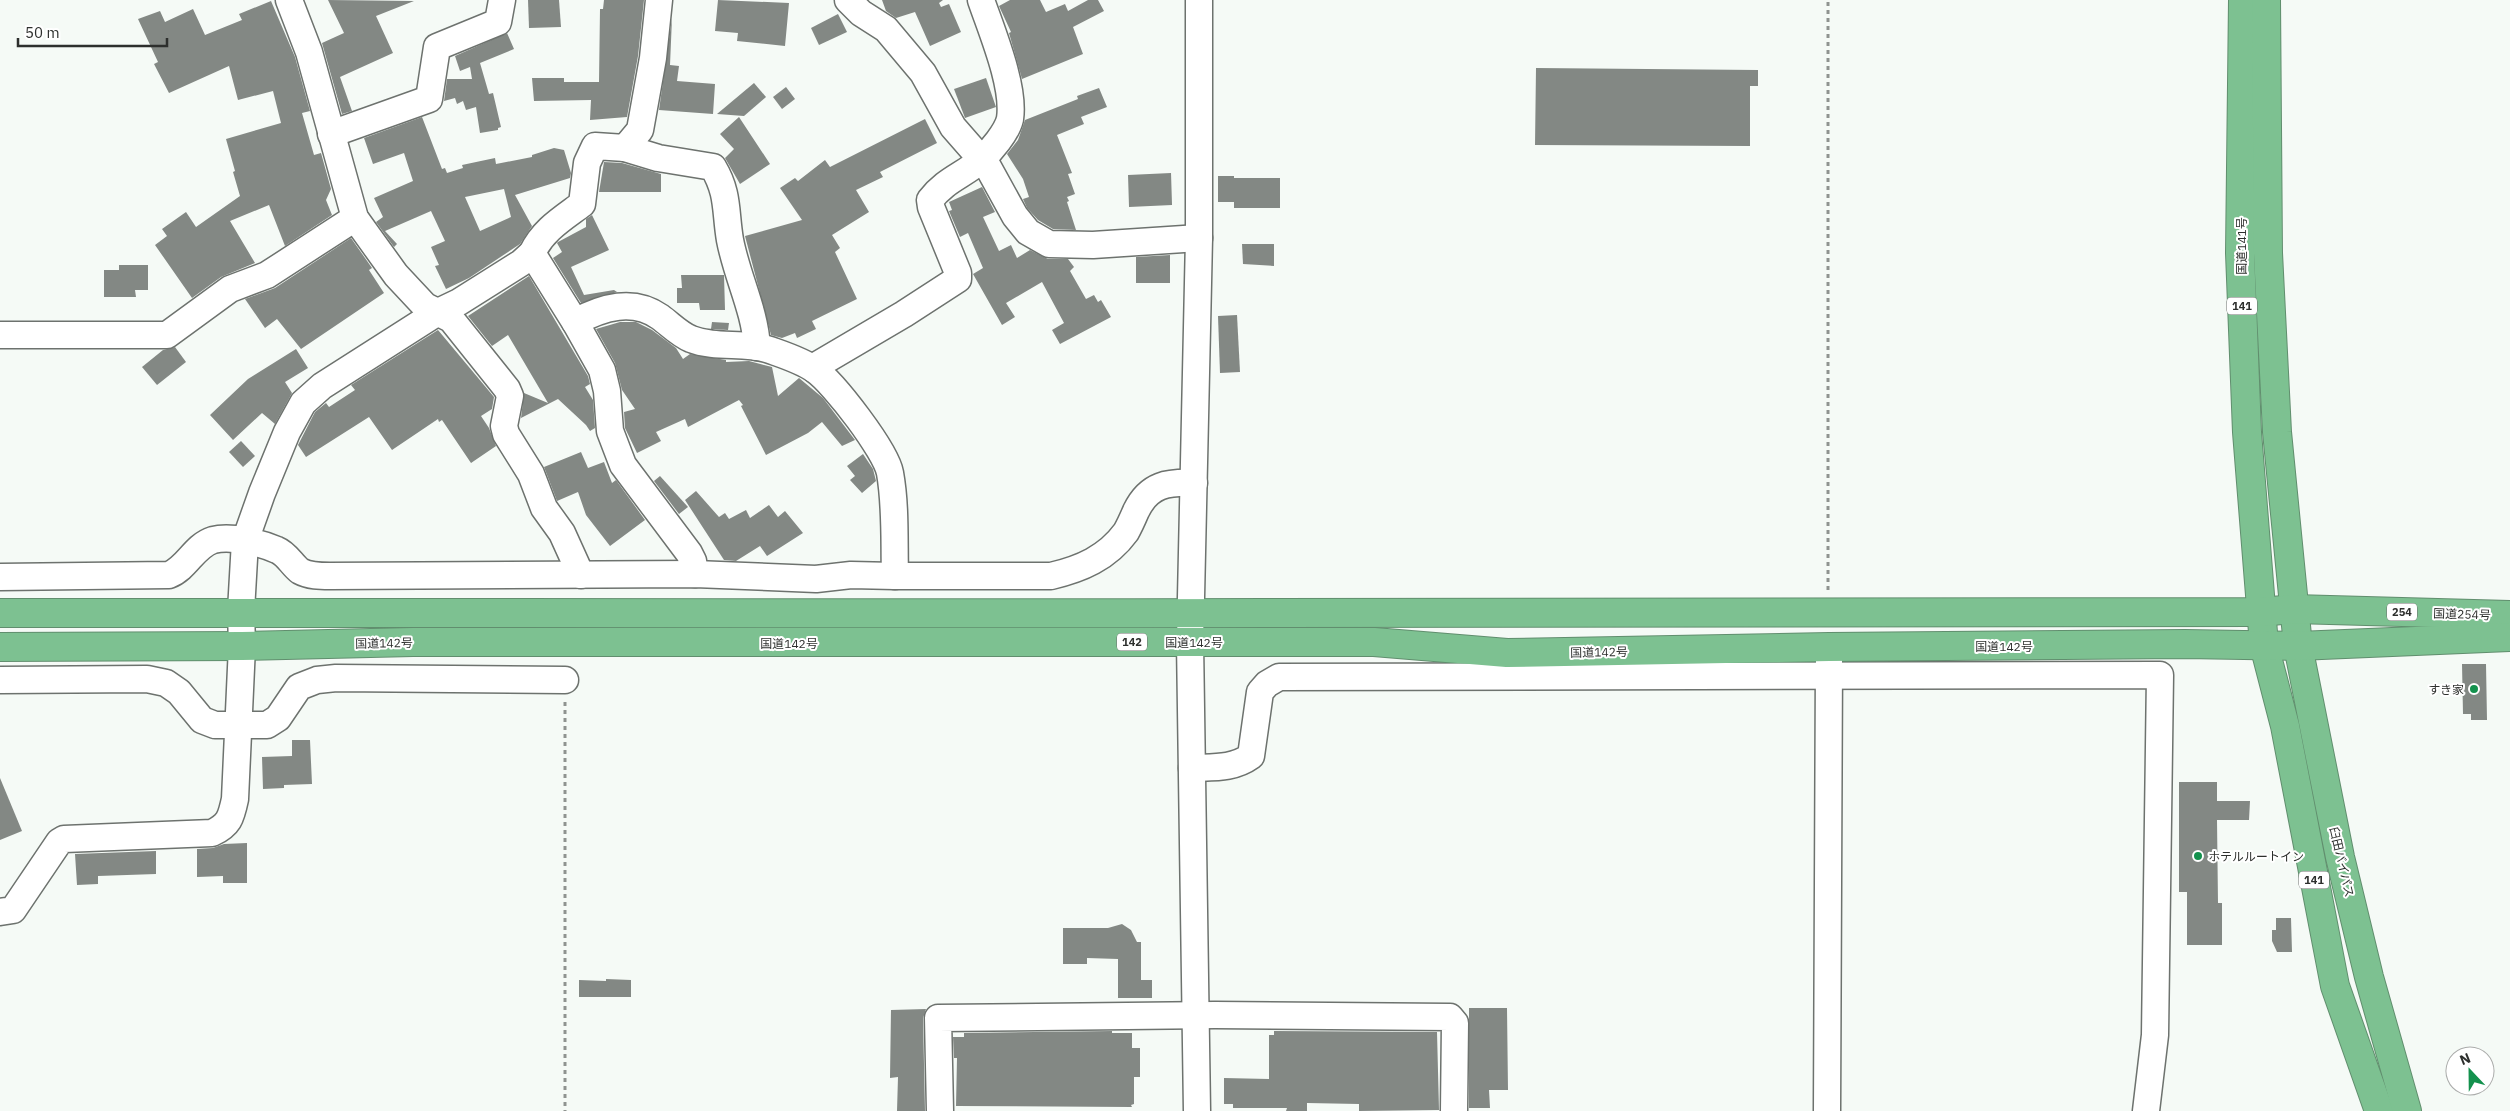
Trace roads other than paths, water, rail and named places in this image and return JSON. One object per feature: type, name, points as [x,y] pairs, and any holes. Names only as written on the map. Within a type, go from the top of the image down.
[{"type":"highway","name":"国道141号","points":[[2243,0],[2240,253],[2247,432],[2261,612]]},
{"type":"highway","name":"141","points":[[2266,0],[2268,253],[2277,432],[2294,609]]},
{"type":"highway","points":[[0,613],[241,611],[1390,612],[1828,616],[2261,612],[2294,609]]},
{"type":"highway","name":"国道254号","points":[[2294,609],[2510,615]]},
{"type":"highway","name":"臼田バイパス","points":[[2294,609],[2298,646],[2340,858],[2369,977],[2407,1111]]},
{"type":"highway","name":"141","points":[[2261,612],[2264,645],[2285,726],[2335,986],[2379,1111]]},
{"type":"highway","name":"国道254号","points":[[2298,646],[2510,637]]},
{"type":"highway","name":"国道142号","points":[[0,647],[242,646],[413,642],[1374,642],[1507,653],[1829,647],[2298,646]]},
{"type":"street","points":[[289,0],[309,52],[355,218],[396,274],[425,306],[451,319],[507,389],[510,396],[504,426],[506,434],[531,474],[544,508],[562,533],[581,575]]},
{"type":"street","points":[[331,134],[429,99],[437,47],[498,22],[502,0]]},
{"type":"street","points":[[626,148],[640,130],[653,58],[659,0]]},
{"type":"street","points":[[848,0],[860,13],[886,29],[923,73],[953,127],[970,144],[988,167],[1015,216],[1028,232],[1049,244],[1094,245],[1199,238]]},
{"type":"street","points":[[814,369],[819,364],[904,314],[958,279],[958,273],[931,208],[930,200],[937,191],[981,160],[1010,121],[1010,104],[1003,64],[981,0]]},
{"type":"street","points":[[1197,1111],[1190,642],[1199,238],[1199,0]]},
{"type":"street","points":[[0,912],[14,910],[59,842],[64,839],[212,833],[224,828],[232,815],[235,799],[245,541],[274,461],[304,403],[322,386],[438,312],[459,302],[521,264],[532,254],[539,239],[549,228],[582,204],[587,163],[595,146],[626,148],[658,158],[704,163],[713,167],[719,178],[727,203],[730,240],[756,326],[757,347]]},
{"type":"street","points":[[0,335],[167,335],[230,289],[267,275],[355,218]]},
{"type":"street","points":[[532,254],[575,322],[602,370],[607,391],[610,431],[623,465],[689,553],[693,561],[695,574]]},
{"type":"street","points":[[575,322],[614,306],[629,305],[645,308],[661,318],[676,331],[692,339],[715,345],[769,349],[814,369],[874,438],[884,456],[890,473],[895,576]]},
{"type":"street","points":[[0,577],[169,576],[178,572],[198,549],[213,540],[245,541],[278,550],[299,570],[312,575],[695,574],[816,579],[851,575],[1051,576],[1082,568],[1100,557],[1125,532],[1137,509],[1152,491],[1164,484],[1194,483]]},
{"type":"street","points":[[1826,1111],[1829,647]]},
{"type":"street","points":[[1192,768],[1226,767],[1242,763],[1251,756],[1260,692],[1267,684],[1279,677],[2160,675],[2155,1035],[2146,1111]]},
{"type":"street","points":[[0,680],[147,679],[166,683],[179,692],[202,720],[216,725],[267,725],[278,718],[299,687],[317,680],[336,678],[565,680]]},
{"type":"street","points":[[940,1111],[938,1018],[1196,1016],[1450,1017],[1455,1023],[1454,1111]]},
{"type":"place","name":"すき家","points":[[2474,689]]},
{"type":"place","name":"ホテルルートイン","points":[[2198,856]]}]
